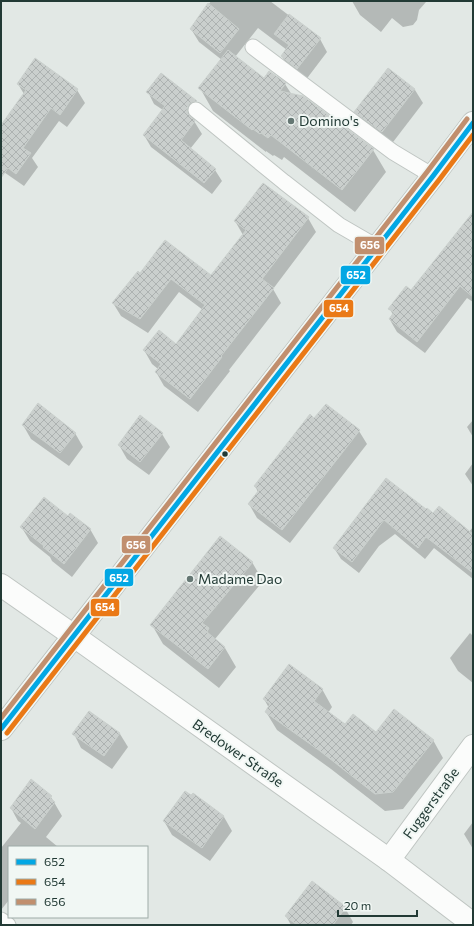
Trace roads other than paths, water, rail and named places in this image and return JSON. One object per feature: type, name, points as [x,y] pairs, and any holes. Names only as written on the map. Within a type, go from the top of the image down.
[{"type":"street","points":[[1,729],[473,123]]},
{"type":"street","name":"Bredower Straße","points":[[1,585],[389,860],[473,924]]},
{"type":"street","name":"Fuggerstraße","points":[[389,860],[473,746]]},
{"type":"lane","points":[[253,47],[393,152],[433,176]]},
{"type":"lane","points":[[196,110],[339,225],[377,247]]},
{"type":"lane","points":[[1,920],[8,925]]},
{"type":"place","name":"Domino's","points":[[291,121]]},
{"type":"place","name":"Madame Dao","points":[[190,579]]}]
